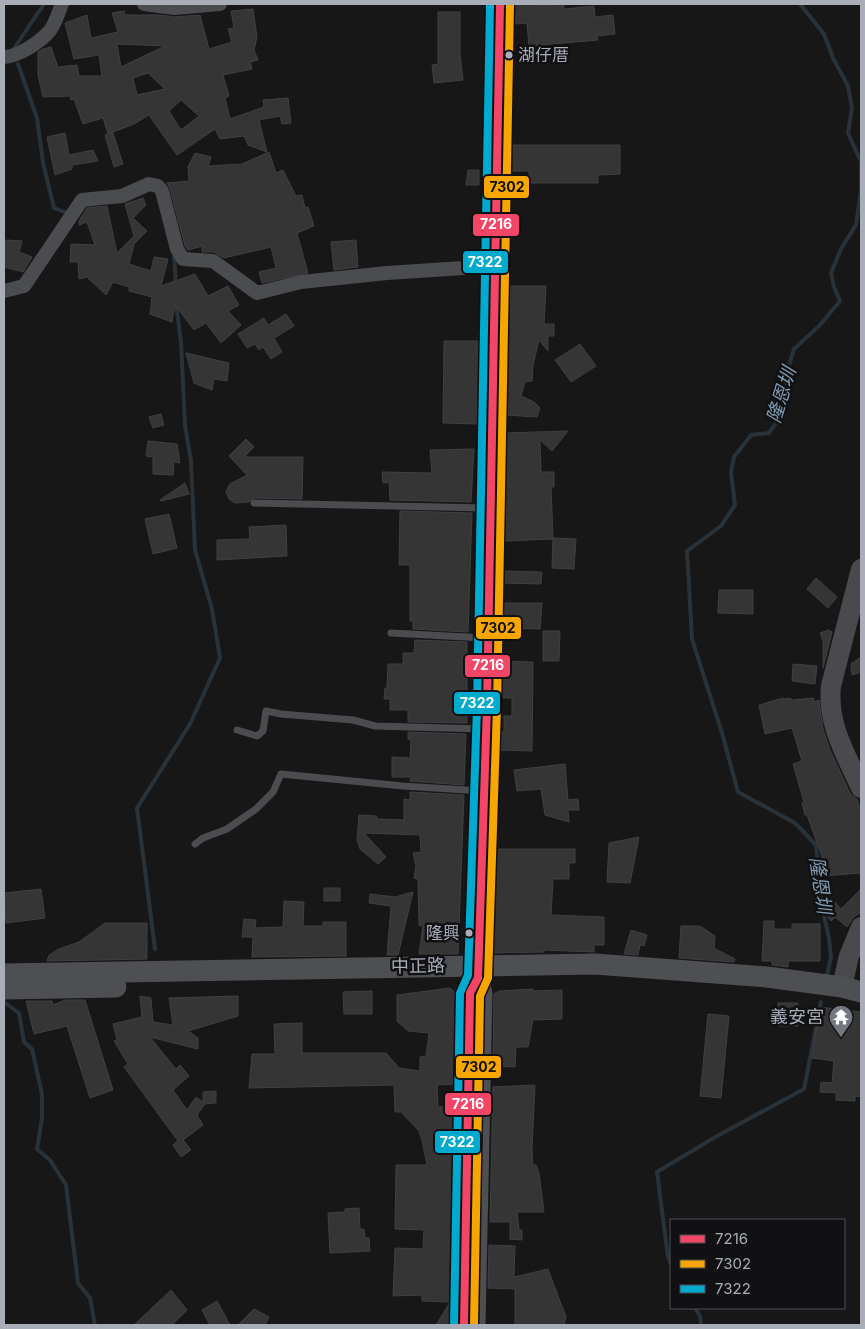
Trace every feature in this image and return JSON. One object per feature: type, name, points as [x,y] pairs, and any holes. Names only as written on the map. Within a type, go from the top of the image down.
[{"type":"main road","points":[[475,1325],[482,994],[478,972],[485,791],[500,4]]},
{"type":"main road","name":"中正路","points":[[4,989],[478,972],[595,964],[767,977],[848,992],[861,1004]]},
{"type":"main road","points":[[464,1325],[470,993],[478,972]]},
{"type":"main road","name":"中正路","points":[[4,974],[478,972]]},
{"type":"street","points":[[4,57],[11,56],[28,48],[49,32],[62,4],[75,4]]},
{"type":"street","points":[[144,4],[174,8],[220,4]]},
{"type":"street","points":[[4,290],[24,286],[82,200],[122,196],[149,184],[158,186],[162,191],[178,249],[183,259],[213,261],[257,293],[301,282],[387,273],[494,266]]},
{"type":"street","points":[[861,570],[833,677],[830,706],[834,728],[861,788]]},
{"type":"street","points":[[848,992],[849,956],[861,927]]},
{"type":"lane","points":[[254,503],[490,508]]},
{"type":"lane","points":[[391,633],[488,638]]},
{"type":"lane","points":[[236,730],[257,736],[263,732],[266,711],[353,720],[376,726],[486,729]]},
{"type":"lane","points":[[195,844],[203,838],[227,829],[256,809],[273,792],[281,774],[403,786],[485,791]]},
{"type":"building","points":[[514,4],[564,4],[564,9],[594,6],[595,17],[613,15],[615,34],[597,36],[598,40],[529,46],[527,23],[516,24]]},
{"type":"building","points":[[253,9],[257,37],[254,50],[258,60],[250,62],[252,69],[223,75],[229,96],[225,98],[230,119],[264,107],[263,100],[288,98],[291,123],[282,124],[280,116],[259,120],[267,152],[248,145],[244,136],[220,139],[215,129],[177,155],[149,115],[134,124],[108,134],[103,118],[83,124],[74,99],[71,100],[70,96],[43,97],[38,75],[38,52],[43,49],[51,47],[58,67],[77,65],[79,76],[102,76],[99,55],[74,59],[65,23],[87,15],[91,38],[118,32],[112,13],[124,11],[125,15],[175,17],[200,15],[209,49],[232,42],[228,29],[234,28],[231,11]],"holes":[[[117,44],[165,46],[121,67]],[[148,73],[165,89],[137,95],[133,78]],[[181,100],[199,116],[181,130],[169,111]]]},
{"type":"building","points":[[438,12],[460,12],[460,55],[463,80],[434,83],[432,65],[438,64]]},
{"type":"building","points":[[65,133],[69,155],[93,150],[98,161],[72,165],[72,169],[55,175],[47,137]]},
{"type":"building","points":[[113,133],[123,164],[114,167],[105,135]]},
{"type":"building","points":[[511,145],[620,145],[620,174],[598,175],[598,183],[529,183],[529,171],[511,171]]},
{"type":"building","points":[[269,152],[276,173],[283,170],[296,196],[302,195],[305,208],[308,207],[314,226],[297,233],[308,273],[262,283],[259,272],[276,268],[271,247],[224,258],[214,252],[202,252],[202,246],[188,250],[185,246],[167,183],[189,181],[188,167],[195,153],[211,157],[208,166],[242,164]]},
{"type":"building","points":[[468,170],[479,170],[479,185],[466,185]]},
{"type":"building","points":[[143,198],[146,205],[133,218],[147,231],[135,243],[135,241],[129,264],[151,271],[154,257],[168,259],[161,286],[195,274],[208,296],[228,286],[239,305],[228,311],[241,325],[221,343],[206,323],[194,330],[175,305],[172,322],[150,314],[152,297],[129,291],[129,287],[113,282],[106,295],[87,277],[79,279],[78,262],[70,262],[71,244],[95,245],[87,222],[79,225],[79,221],[87,208],[107,206],[117,253],[134,236],[125,204]]},
{"type":"building","points":[[6,240],[22,241],[19,252],[32,257],[23,272],[4,267]]},
{"type":"building","points":[[356,240],[358,267],[334,270],[331,242]]},
{"type":"building","points":[[508,286],[546,286],[544,324],[554,324],[554,336],[548,336],[548,351],[539,340],[533,365],[532,381],[525,382],[521,396],[534,402],[540,408],[537,417],[505,415]]},
{"type":"building","points":[[286,314],[294,326],[274,338],[282,352],[271,359],[263,347],[259,350],[255,344],[247,348],[238,334],[264,318],[268,325]]},
{"type":"building","points":[[444,341],[479,341],[478,424],[443,423]]},
{"type":"building","points":[[580,344],[596,366],[571,382],[555,360]]},
{"type":"building","points":[[186,353],[229,363],[227,381],[214,379],[212,390],[194,383]]},
{"type":"building","points":[[161,414],[164,425],[153,428],[149,417]]},
{"type":"building","points":[[568,431],[552,451],[540,440],[541,472],[554,472],[554,487],[551,487],[553,539],[505,541],[505,433]]},
{"type":"building","points":[[246,439],[254,447],[244,457],[303,457],[302,499],[254,498],[249,502],[235,503],[229,499],[226,491],[230,484],[247,475],[229,456]]},
{"type":"building","points":[[148,441],[177,444],[180,463],[174,462],[173,475],[153,474],[153,457],[146,456]]},
{"type":"building","points":[[474,449],[471,502],[390,500],[389,482],[383,483],[382,472],[432,473],[430,450]]},
{"type":"building","points":[[185,483],[189,494],[160,500]]},
{"type":"building","points":[[400,511],[472,513],[468,632],[413,629],[413,621],[410,621],[410,565],[399,565]]},
{"type":"building","points":[[169,514],[177,548],[153,554],[145,519]]},
{"type":"building","points":[[286,525],[287,556],[217,560],[217,540],[250,539],[249,527]]},
{"type":"building","points":[[553,538],[576,539],[574,569],[552,568]]},
{"type":"building","points":[[502,571],[542,572],[541,584],[502,583]]},
{"type":"building","points":[[816,578],[837,597],[828,608],[807,589]]},
{"type":"building","points":[[719,590],[753,590],[753,614],[718,613]]},
{"type":"building","points":[[501,603],[542,603],[540,629],[501,628]]},
{"type":"building","points":[[829,630],[832,632],[823,668],[823,641],[820,633]]},
{"type":"building","points":[[543,631],[560,631],[559,661],[543,661]]},
{"type":"building","points":[[415,640],[467,642],[467,723],[408,722],[408,710],[390,710],[390,699],[384,699],[385,688],[387,688],[388,664],[403,664],[403,653],[414,653]]},
{"type":"building","points":[[861,657],[861,672],[852,675],[851,664]]},
{"type":"building","points":[[500,661],[533,662],[532,751],[498,750],[499,732],[504,732],[504,716],[512,716],[512,698],[502,698]]},
{"type":"building","points":[[793,664],[817,666],[815,684],[792,681]]},
{"type":"building","points":[[783,698],[790,698],[792,700],[814,698],[813,702],[819,700],[823,729],[830,750],[850,793],[857,799],[861,812],[861,873],[822,876],[821,865],[825,865],[807,815],[805,815],[802,803],[804,802],[793,764],[802,761],[792,728],[765,734],[759,705]]},
{"type":"building","points":[[408,732],[466,734],[464,785],[410,781],[411,777],[392,777],[392,757],[410,758],[411,740],[408,739]]},
{"type":"building","points":[[565,764],[568,800],[578,799],[579,810],[568,810],[569,822],[545,815],[541,789],[517,791],[514,770]]},
{"type":"building","points":[[410,792],[464,795],[458,954],[419,954],[423,926],[419,925],[418,879],[414,878],[416,866],[413,853],[421,852],[420,835],[364,833],[386,857],[378,864],[360,849],[357,840],[359,815],[376,816],[378,819],[404,820],[404,799],[410,800]]},
{"type":"building","points":[[639,837],[630,883],[607,882],[609,843]]},
{"type":"building","points":[[495,849],[575,849],[575,863],[569,863],[569,879],[553,879],[551,915],[604,917],[604,945],[594,945],[594,952],[544,950],[544,952],[491,953]]},
{"type":"building","points":[[324,888],[340,888],[340,901],[324,901]]},
{"type":"building","points":[[41,889],[45,918],[6,923],[4,893]]},
{"type":"building","points":[[861,889],[861,912],[853,918],[847,927],[835,917],[831,921],[826,915],[826,907],[833,900],[841,909]]},
{"type":"building","points":[[413,892],[398,955],[387,955],[391,906],[369,903],[370,894],[395,897]]},
{"type":"building","points":[[284,901],[304,902],[303,926],[323,926],[323,922],[346,922],[346,956],[252,957],[253,937],[242,937],[244,919],[256,920],[255,928],[283,927]]},
{"type":"building","points":[[764,921],[774,921],[774,929],[792,929],[792,924],[820,924],[820,961],[788,961],[788,967],[772,965],[772,961],[762,961]]},
{"type":"building","points":[[105,923],[147,923],[147,959],[47,961],[49,955],[59,949],[79,942]]},
{"type":"building","points":[[681,926],[700,926],[715,936],[714,948],[735,959],[734,962],[679,958]]},
{"type":"building","points":[[631,930],[647,935],[644,946],[640,945],[638,955],[624,954]]},
{"type":"building","points":[[450,988],[459,996],[457,1084],[437,1085],[438,1107],[457,1106],[452,1302],[451,1325],[436,1325],[450,1302],[422,1301],[422,1295],[393,1296],[395,1248],[423,1249],[424,1230],[395,1229],[396,1165],[427,1165],[419,1131],[401,1112],[395,1112],[394,1085],[249,1088],[252,1054],[275,1054],[274,1024],[302,1023],[302,1053],[386,1053],[399,1068],[420,1071],[420,1057],[426,1056],[429,1033],[408,1031],[397,1021],[397,995]]},
{"type":"building","points":[[533,989],[533,991],[562,990],[562,1019],[533,1020],[528,1047],[516,1047],[515,1067],[493,1066],[494,994],[499,991]]},
{"type":"building","points":[[372,991],[372,1014],[344,1014],[343,992]]},
{"type":"building","points":[[140,996],[151,998],[153,1022],[173,1025],[169,998],[238,996],[238,1016],[188,1031],[198,1038],[198,1049],[150,1037],[176,1069],[180,1065],[189,1076],[173,1090],[187,1110],[196,1097],[203,1102],[203,1092],[216,1091],[216,1103],[205,1104],[197,1115],[203,1125],[183,1140],[191,1150],[181,1157],[173,1145],[178,1141],[124,1067],[128,1064],[114,1041],[117,1040],[113,1024],[142,1017]]},
{"type":"building","points":[[65,1000],[85,1000],[113,1090],[90,1098],[67,1026],[34,1034],[26,1001],[52,1001],[53,1005]]},
{"type":"building","points":[[778,1003],[798,1003],[798,1026],[777,1026]]},
{"type":"building","points":[[819,1007],[861,1012],[861,1097],[855,1096],[855,1101],[836,1100],[836,1093],[820,1092],[821,1082],[832,1083],[834,1061],[812,1058]]},
{"type":"building","points":[[708,1014],[729,1016],[721,1098],[700,1096]]},
{"type":"building","points":[[535,1085],[533,1165],[536,1165],[539,1173],[544,1212],[517,1212],[519,1230],[522,1230],[522,1240],[510,1239],[510,1222],[490,1222],[493,1087]]},
{"type":"building","points":[[359,1208],[360,1229],[364,1229],[365,1238],[369,1238],[370,1251],[330,1253],[328,1213],[345,1212],[345,1209]]},
{"type":"building","points":[[489,1245],[515,1246],[514,1277],[548,1269],[566,1317],[564,1325],[515,1325],[515,1289],[488,1288]]},
{"type":"building","points":[[171,1290],[187,1310],[172,1325],[134,1325]]},
{"type":"building","points":[[217,1301],[230,1325],[210,1325],[202,1310]]},
{"type":"building","points":[[254,1309],[269,1317],[265,1325],[238,1325]]},
{"type":"waterway","points":[[13,50],[44,4]]},
{"type":"waterway","name":"隆恩圳","points":[[800,4],[824,34],[833,58],[848,86],[852,108],[848,133],[861,162],[861,190],[856,225],[841,249],[831,273],[840,301],[820,325],[794,349],[786,375],[778,420],[769,433],[751,435],[734,457],[731,472],[735,505],[721,526],[687,551],[692,639],[722,733],[738,792],[795,823],[816,845],[822,907],[831,957],[827,976]]},
{"type":"waterway","points":[[18,64],[37,118],[43,163],[54,208],[67,213],[70,211]]},
{"type":"waterway","points":[[174,256],[176,284]]},
{"type":"waterway","points":[[155,949],[137,808],[190,724],[220,658],[212,609],[195,550],[191,461],[185,425],[181,342],[176,304]]},
{"type":"waterway","points":[[4,1002],[19,1013],[24,1042],[32,1049],[42,1094],[42,1118],[37,1149],[50,1160],[66,1185],[78,1283],[90,1298],[95,1325]]},
{"type":"waterway","name":"隆恩圳","points":[[670,1261],[657,1172],[717,1136],[804,1089],[821,1002]]},
{"type":"waterway","name":"隆恩圳","points":[[696,1309],[700,1316],[701,1325]]},
{"type":"transit line","name":"7322","points":[[454,1325],[460,993],[468,975],[477,707],[490,4]]},
{"type":"transit line","name":"7216","points":[[464,1325],[470,993],[478,978],[487,707],[500,4]]},
{"type":"transit line","name":"7302","points":[[474,1325],[480,996],[488,978],[497,707],[510,4]]},
{"type":"place","name":"湖仔厝","points":[[509,55]]},
{"type":"place","name":"隆興","points":[[469,933]]},
{"type":"place","name":"義安宮","points":[[841,1038]]}]
